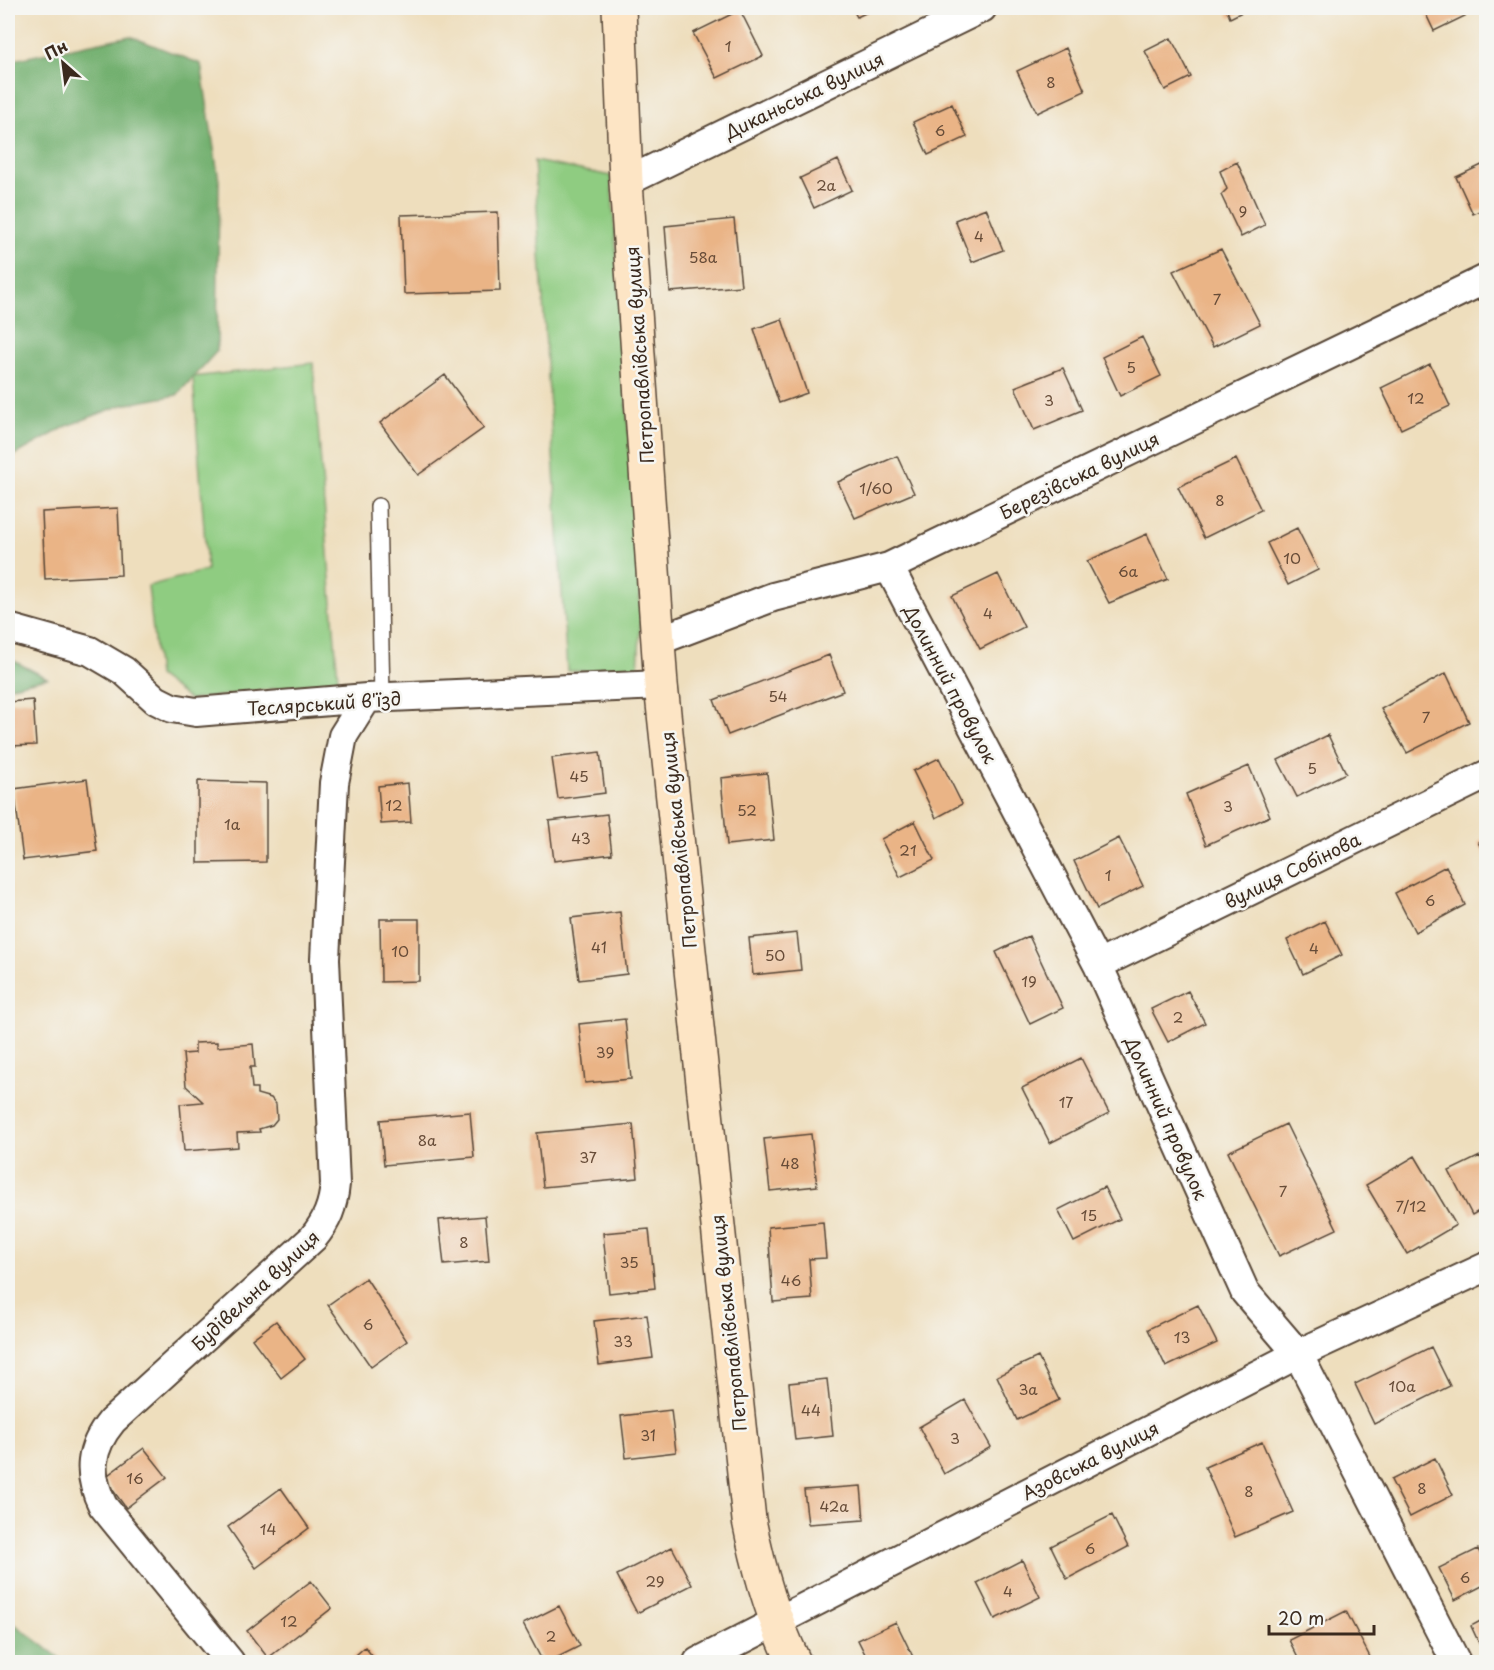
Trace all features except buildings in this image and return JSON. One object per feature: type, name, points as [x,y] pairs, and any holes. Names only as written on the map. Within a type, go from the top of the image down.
[{"type":"street","name":"Петропавлівська вулиця","points":[[619,8],[626,182],[660,640],[661,685],[749,1520],[760,1575],[775,1621],[794,1662]]},
{"type":"street","name":"Диканьська вулиця","points":[[626,182],[982,8]]},
{"type":"street","name":"Березівська вулиця","points":[[660,640],[773,597],[889,567],[1486,279]]},
{"type":"street","name":"Долинний провулок","points":[[889,567],[1098,965],[1245,1292],[1298,1354],[1456,1662]]},
{"type":"street","name":"Теслярський в'їзд","points":[[8,628],[90,651],[124,671],[156,700],[172,708],[196,712],[375,698],[661,685]]},
{"type":"street","name":"Будівельна вулиця","points":[[230,1662],[103,1506],[95,1489],[91,1471],[93,1452],[100,1436],[112,1421],[313,1238],[326,1222],[333,1204],[335,1184],[325,959],[334,783],[343,736],[375,698]]},
{"type":"street","name":"вулиця Собінова","points":[[1098,965],[1486,775]]},
{"type":"street","name":"Азовська вулиця","points":[[698,1662],[1298,1354],[1486,1267]]},
{"type":"lane","points":[[375,698],[378,506]]},
{"type":"green space","points":[[130,36],[201,64],[219,181],[217,351],[177,395],[122,405],[67,426],[8,459],[8,61]]},
{"type":"green space","points":[[534,161],[611,176],[641,615],[638,670],[567,671]]},
{"type":"green space","points":[[313,363],[338,680],[190,700],[158,676],[148,586],[207,570],[193,377]]},
{"type":"green space","points":[[8,658],[47,678],[8,687]]},
{"type":"green space","points":[[8,1619],[65,1662],[8,1662]]}]
